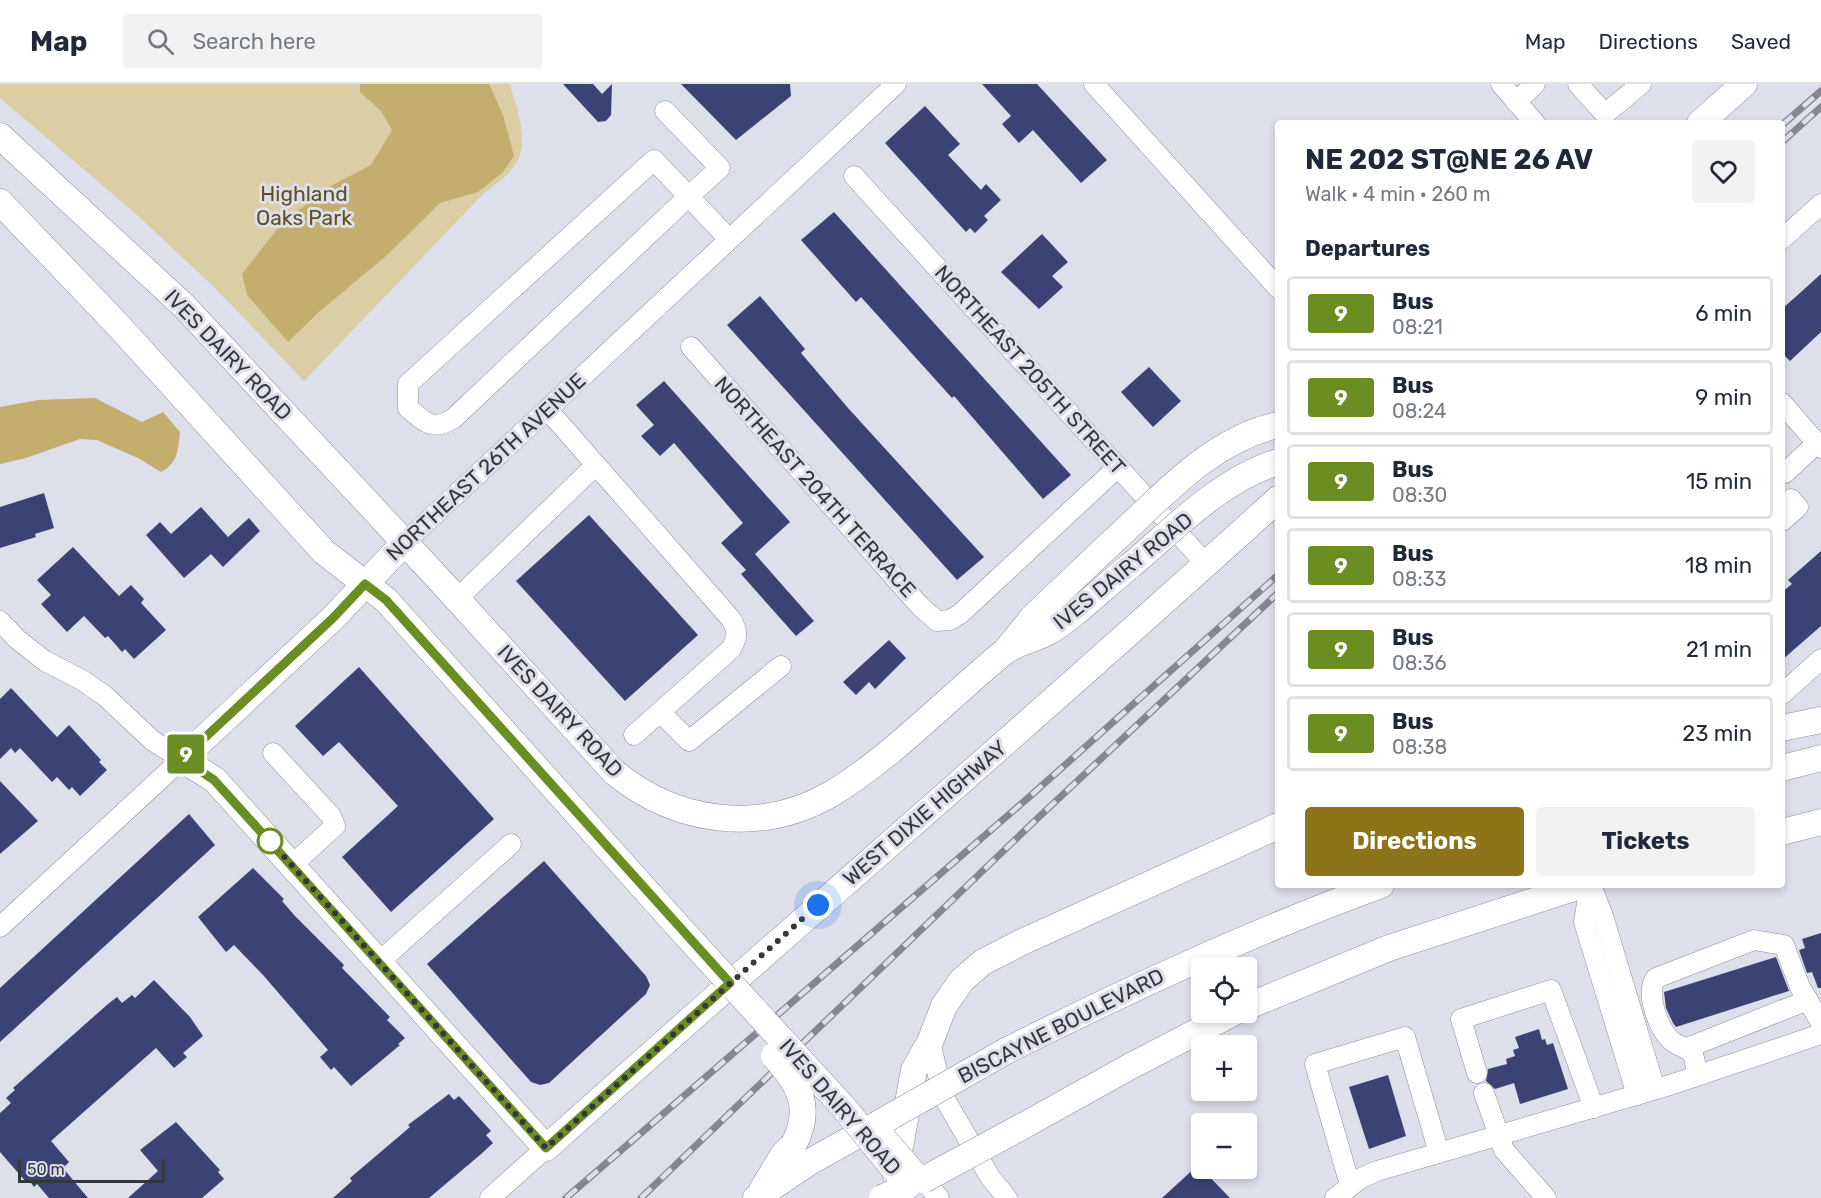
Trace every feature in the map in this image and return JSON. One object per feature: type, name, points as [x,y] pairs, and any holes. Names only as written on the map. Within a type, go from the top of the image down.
[{"type":"main road","points":[[1703,120],[1744,84]]},
{"type":"main road","name":"IVES DAIRY ROAD","points":[[0,136],[184,306],[620,777],[655,800],[672,807],[724,819],[779,815],[831,794],[888,751],[1006,650],[1049,632],[1224,490],[1253,472],[1275,463]]},
{"type":"main road","name":"IVES DAIRY ROAD","points":[[0,202],[116,323],[324,552],[386,600],[676,924],[870,1128],[915,1192]]},
{"type":"main road","points":[[1006,650],[1033,617],[1110,544],[1217,450],[1253,433],[1275,426]]},
{"type":"main road","name":"WEST DIXIE HIGHWAY","points":[[546,1148],[762,954],[1027,724],[1275,502]]},
{"type":"main road","name":"NORTHEAST 26TH AVENUE","points":[[182,759],[333,618],[404,543]]},
{"type":"main road","points":[[1785,727],[1821,720]]},
{"type":"main road","points":[[1785,767],[1821,758]]},
{"type":"main road","points":[[182,759],[214,780],[546,1148]]},
{"type":"main road","points":[[1785,831],[1820,824]]},
{"type":"main road","points":[[915,1192],[909,1107],[914,1070],[930,1042],[933,1027],[962,980],[983,962],[1073,918],[1275,827]]},
{"type":"main road","name":"BISCAYNE BOULEVARD","points":[[801,1154],[870,1128],[1006,1051],[1162,974],[1291,919],[1373,888]]},
{"type":"main road","points":[[1257,1002],[1389,948],[1574,888]]},
{"type":"main road","points":[[757,1197],[783,1155],[801,1154],[801,1097],[794,1078],[772,1053],[763,1018]]},
{"type":"main road","points":[[882,1198],[915,1192],[1023,1126],[1214,1023]]},
{"type":"street","name":"NORTHEAST 26TH AVENUE","points":[[404,543],[896,84]]},
{"type":"street","points":[[1094,84],[1275,285]]},
{"type":"street","points":[[1501,84],[1532,120]]},
{"type":"street","points":[[1516,102],[1535,84]]},
{"type":"street","points":[[1578,84],[1605,114],[1641,84]]},
{"type":"street","points":[[665,111],[720,168],[688,196],[454,418],[442,426],[428,424],[408,408],[408,384],[654,160],[688,196],[729,239]]},
{"type":"street","name":"NORTHEAST 205TH STREET","points":[[854,176],[1206,564]]},
{"type":"street","points":[[1785,235],[1821,204]]},
{"type":"street","name":"NORTHEAST 204TH TERRACE","points":[[691,347],[920,606],[937,621],[943,622],[960,614],[1118,467]]},
{"type":"street","points":[[1785,406],[1819,446],[1785,473]]},
{"type":"street","points":[[547,409],[731,619],[737,629],[737,638],[731,649],[634,735]]},
{"type":"street","points":[[457,599],[595,466]]},
{"type":"street","points":[[1785,518],[1798,507],[1791,499]]},
{"type":"street","points":[[0,621],[17,639],[45,661],[82,680],[105,696],[153,741],[182,759]]},
{"type":"street","points":[[1785,691],[1821,659]]},
{"type":"street","points":[[660,712],[689,741],[781,666]]},
{"type":"street","points":[[273,753],[331,816],[335,826],[292,865]]},
{"type":"street","name":"NORTHEAST 26TH AVENUE","points":[[0,927],[182,759]]},
{"type":"street","points":[[379,962],[511,844]]},
{"type":"street","points":[[1590,888],[1584,922],[1646,1092]]},
{"type":"street","points":[[1698,1075],[1693,1054],[1687,1048],[1671,1041],[1659,1023],[1651,984],[1656,978],[1754,940],[1779,943],[1784,945],[1808,1000],[1821,1023]]},
{"type":"street","points":[[1477,1073],[1461,1019],[1551,990],[1594,1108]]},
{"type":"street","points":[[1687,1048],[1808,1000]]},
{"type":"street","points":[[1335,1198],[1350,1185],[1377,1171],[1646,1092],[1821,1034]]},
{"type":"street","points":[[1350,1185],[1315,1064],[1405,1037],[1439,1153]]},
{"type":"street","points":[[930,1042],[943,1096],[990,1177],[1007,1198]]},
{"type":"street","points":[[1484,1093],[1497,1136],[1504,1150],[1546,1198]]},
{"type":"street","name":"WEST DIXIE HIGHWAY","points":[[490,1198],[546,1148]]},
{"type":"green space","name":"Highland Oaks Park","points":[[0,84],[510,84],[521,127],[521,149],[512,169],[484,193],[304,381],[217,290],[135,213],[0,98]]},
{"type":"shaded area","points":[[360,84],[489,84],[503,115],[514,156],[503,172],[478,192],[440,203],[386,256],[320,311],[288,342],[247,295],[242,274],[282,223],[329,187],[371,165],[392,130],[381,111],[360,92]]},
{"type":"shaded area","points":[[95,398],[142,422],[163,412],[180,432],[178,450],[171,464],[161,472],[138,458],[97,440],[80,439],[26,458],[0,464],[0,407],[38,400]]},
{"type":"building","points":[[563,84],[593,84],[602,94],[612,84],[611,115],[606,121],[598,122]]},
{"type":"building","points":[[681,84],[790,84],[791,96],[736,140]]},
{"type":"building","points":[[982,84],[1037,84],[1107,160],[1081,183],[1033,130],[1019,143],[1002,124],[1011,116]]},
{"type":"building","points":[[925,106],[960,144],[948,155],[981,190],[986,184],[1001,200],[984,216],[988,220],[975,233],[970,228],[966,232],[885,143]]},
{"type":"building","points":[[834,212],[1071,475],[1043,499],[954,396],[952,398],[861,297],[856,302],[801,240]]},
{"type":"building","points":[[1042,234],[1068,262],[1052,276],[1063,287],[1039,309],[1001,272]]},
{"type":"building","points":[[1821,274],[1821,332],[1790,361],[1785,356],[1785,306]]},
{"type":"building","points":[[760,296],[805,349],[801,353],[848,408],[984,557],[957,580],[727,325]]},
{"type":"building","points":[[1149,367],[1181,401],[1153,427],[1121,392]]},
{"type":"building","points":[[664,381],[790,522],[755,554],[814,621],[796,636],[741,574],[746,570],[721,543],[743,523],[674,443],[660,456],[641,436],[654,425],[636,405]]},
{"type":"building","points":[[44,493],[54,528],[35,534],[36,537],[0,548],[0,507]]},
{"type":"building","points":[[201,507],[228,537],[249,518],[260,531],[223,567],[211,554],[184,578],[146,535],[160,522],[171,534]]},
{"type":"building","points":[[589,515],[698,635],[625,701],[516,581]]},
{"type":"building","points":[[73,547],[119,596],[131,585],[144,599],[141,603],[166,630],[134,659],[125,649],[122,652],[108,636],[105,638],[84,616],[67,632],[41,604],[51,595],[37,580]]},
{"type":"building","points":[[1821,551],[1821,626],[1785,657],[1785,590],[1792,584],[1788,580]]},
{"type":"building","points":[[889,640],[906,658],[875,689],[869,682],[856,695],[843,682]]},
{"type":"building","points":[[359,667],[494,819],[391,912],[342,857],[398,806],[339,742],[323,756],[295,726]]},
{"type":"building","points":[[11,688],[57,737],[69,725],[101,760],[99,762],[107,770],[80,796],[72,787],[69,790],[57,777],[52,782],[20,748],[15,753],[11,748],[0,759],[0,699]]},
{"type":"building","points":[[0,781],[38,821],[0,854]]},
{"type":"building","points":[[189,814],[215,845],[0,1042],[0,988]]},
{"type":"building","points":[[544,861],[646,976],[650,985],[646,994],[549,1083],[540,1085],[531,1082],[427,964]]},
{"type":"building","points":[[253,868],[284,899],[282,901],[295,916],[344,965],[342,968],[390,1017],[387,1020],[405,1038],[398,1044],[400,1045],[351,1086],[334,1067],[331,1070],[320,1057],[328,1050],[263,975],[234,945],[226,952],[198,917]]},
{"type":"building","points":[[1821,933],[1821,988],[1818,988],[1812,972],[1807,973],[1799,950],[1805,948],[1802,939]]},
{"type":"building","points":[[1776,957],[1789,991],[1676,1027],[1673,1023],[1666,1008],[1664,992]]},
{"type":"building","points":[[154,980],[190,1017],[203,1036],[183,1053],[187,1057],[174,1068],[156,1048],[51,1141],[69,1162],[63,1168],[88,1198],[49,1198],[37,1184],[34,1187],[29,1180],[26,1182],[0,1152],[0,1113],[11,1103],[6,1098],[15,1090],[13,1088],[108,1004],[117,997],[122,1003],[132,995],[135,998]]},
{"type":"building","points":[[1539,1029],[1542,1040],[1545,1039],[1547,1045],[1553,1043],[1568,1089],[1520,1104],[1514,1083],[1495,1089],[1486,1081],[1488,1069],[1507,1064],[1506,1059],[1515,1056],[1513,1050],[1519,1048],[1515,1037]]},
{"type":"building","points":[[1388,1075],[1406,1136],[1369,1149],[1349,1087]]},
{"type":"building","points":[[449,1094],[454,1100],[459,1096],[491,1131],[486,1135],[493,1143],[480,1155],[429,1198],[333,1198],[352,1181],[350,1178],[410,1127],[408,1125]]},
{"type":"building","points":[[176,1122],[220,1170],[218,1172],[224,1179],[202,1198],[128,1198],[158,1171],[140,1150]]},
{"type":"building","points":[[1191,1171],[1191,1179],[1212,1179],[1230,1198],[1162,1198]]},
{"type":"railway","points":[[1785,122],[1821,91]]},
{"type":"railway","points":[[1785,139],[1821,107]]},
{"type":"railway","points":[[566,1198],[1028,798],[1275,578]]},
{"type":"railway","points":[[641,1198],[1041,815],[1275,596]]},
{"type":"bus line","name":"9","points":[[365,584],[386,600],[730,983],[546,1148],[214,780],[182,759],[333,618],[365,584]]},
{"type":"route","points":[[270,841],[546,1148],[818,905]]}]
